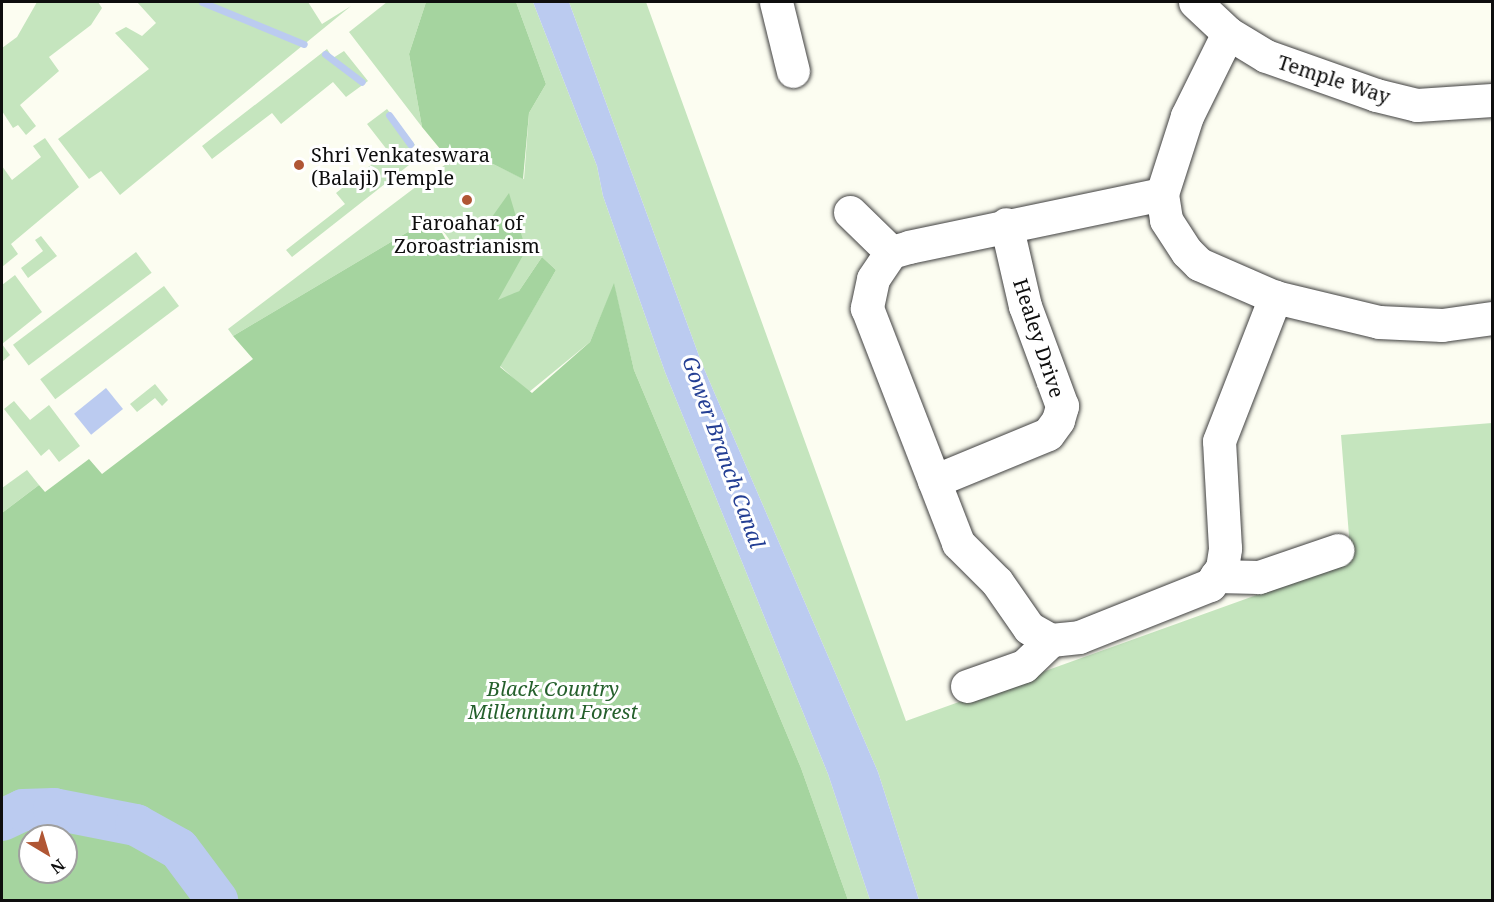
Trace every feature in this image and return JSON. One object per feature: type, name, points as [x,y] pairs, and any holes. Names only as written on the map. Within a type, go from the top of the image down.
[{"type":"street","points":[[776,2],[793,71]]},
{"type":"street","name":"Temple Way","points":[[1195,2],[1228,33],[1266,56],[1376,95],[1417,105],[1492,100]]},
{"type":"street","points":[[1228,33],[1187,116],[1162,194],[1175,237],[1199,264],[1275,297],[1380,322],[1442,325],[1492,318]]},
{"type":"street","points":[[1162,194],[1006,224],[891,252],[873,279],[867,308],[958,543],[997,582],[1029,628],[1052,640],[1079,637],[1210,585],[1216,576],[1225,548],[1219,441],[1275,297]]},
{"type":"street","points":[[850,212],[891,252]]},
{"type":"street","name":"Healey Drive","points":[[934,481],[1048,434],[1058,420],[1062,406],[1025,306],[1006,224]]},
{"type":"street","points":[[1216,576],[1259,577],[1338,550]]},
{"type":"street","points":[[967,686],[1023,666],[1052,640]]},
{"type":"green space","points":[[37,2],[98,2],[102,8],[91,25],[49,57],[59,71],[20,105],[36,126],[26,135],[18,125],[13,128],[2,111],[2,48],[17,37]]},
{"type":"green space","points":[[137,2],[308,2],[322,24],[351,6],[120,195],[101,171],[89,179],[58,139],[149,69],[115,33],[126,27],[142,36],[156,23]]},
{"type":"green space","points":[[387,2],[426,2],[409,54],[422,127],[349,32]]},
{"type":"green space","points":[[426,2],[516,2],[546,84],[529,113],[523,179],[493,164],[450,161],[422,127],[409,54]]},
{"type":"green space","points":[[516,2],[533,2],[597,166],[603,196],[665,372],[828,774],[870,900],[848,900],[801,768],[634,370],[614,285],[590,342],[529,392],[500,366],[556,270],[542,257],[519,291],[496,304],[433,217],[233,336],[228,329],[450,161],[493,164],[524,179],[529,113],[546,84]]},
{"type":"green space","points":[[569,2],[646,2],[906,721],[1351,561],[1341,435],[1492,423],[1492,900],[919,900],[878,772],[702,364]]},
{"type":"green space","points":[[327,49],[333,58],[344,51],[368,81],[346,97],[333,82],[281,124],[272,113],[212,159],[202,146]]},
{"type":"green space","points":[[387,109],[415,145],[402,155],[409,165],[292,257],[286,250],[345,204],[336,193],[388,151],[367,124]]},
{"type":"green space","points":[[45,138],[79,187],[11,244],[18,254],[2,267],[2,166],[12,180],[41,157],[33,146]]},
{"type":"green space","name":"Black Country Millennium Forest","points":[[509,193],[526,250],[498,300],[519,291],[542,257],[556,270],[500,367],[532,393],[590,342],[614,283],[634,370],[801,768],[848,900],[2,900],[2,513],[39,485],[45,492],[89,459],[102,474],[253,359],[233,336],[433,217],[446,240],[465,255]]},
{"type":"green space","points":[[41,236],[57,256],[28,278],[21,268],[43,251],[35,240]]},
{"type":"green space","points":[[136,252],[152,273],[29,365],[13,345]]},
{"type":"green space","points":[[15,275],[42,312],[2,344],[2,285]]},
{"type":"green space","points":[[164,286],[179,306],[55,399],[40,379]]},
{"type":"green space","points":[[2,344],[10,355],[2,362]]},
{"type":"green space","points":[[155,384],[168,400],[162,406],[155,398],[137,412],[130,404]]},
{"type":"green space","points":[[14,401],[30,420],[49,405],[80,446],[59,462],[49,449],[41,456],[4,409]]},
{"type":"green space","points":[[27,470],[39,485],[2,513],[2,488]]},
{"type":"water","name":"Gower Branch Canal","points":[[533,2],[569,2],[702,364],[878,772],[919,900],[870,900],[828,774],[665,372],[603,196],[597,166]]},
{"type":"water","points":[[106,388],[123,409],[91,435],[74,414]]},
{"type":"waterway","points":[[202,2],[304,44]]},
{"type":"waterway","points":[[325,54],[362,82]]},
{"type":"waterway","points":[[389,115],[410,144]]},
{"type":"waterway","points":[[2,820],[23,810],[54,809],[136,825],[179,849],[217,900]]},
{"type":"place","name":"Shri Venkateswara (Balaji) Temple","points":[[299,165]]},
{"type":"place","name":"Faroahar of Zoroastrianism","points":[[467,200]]}]
